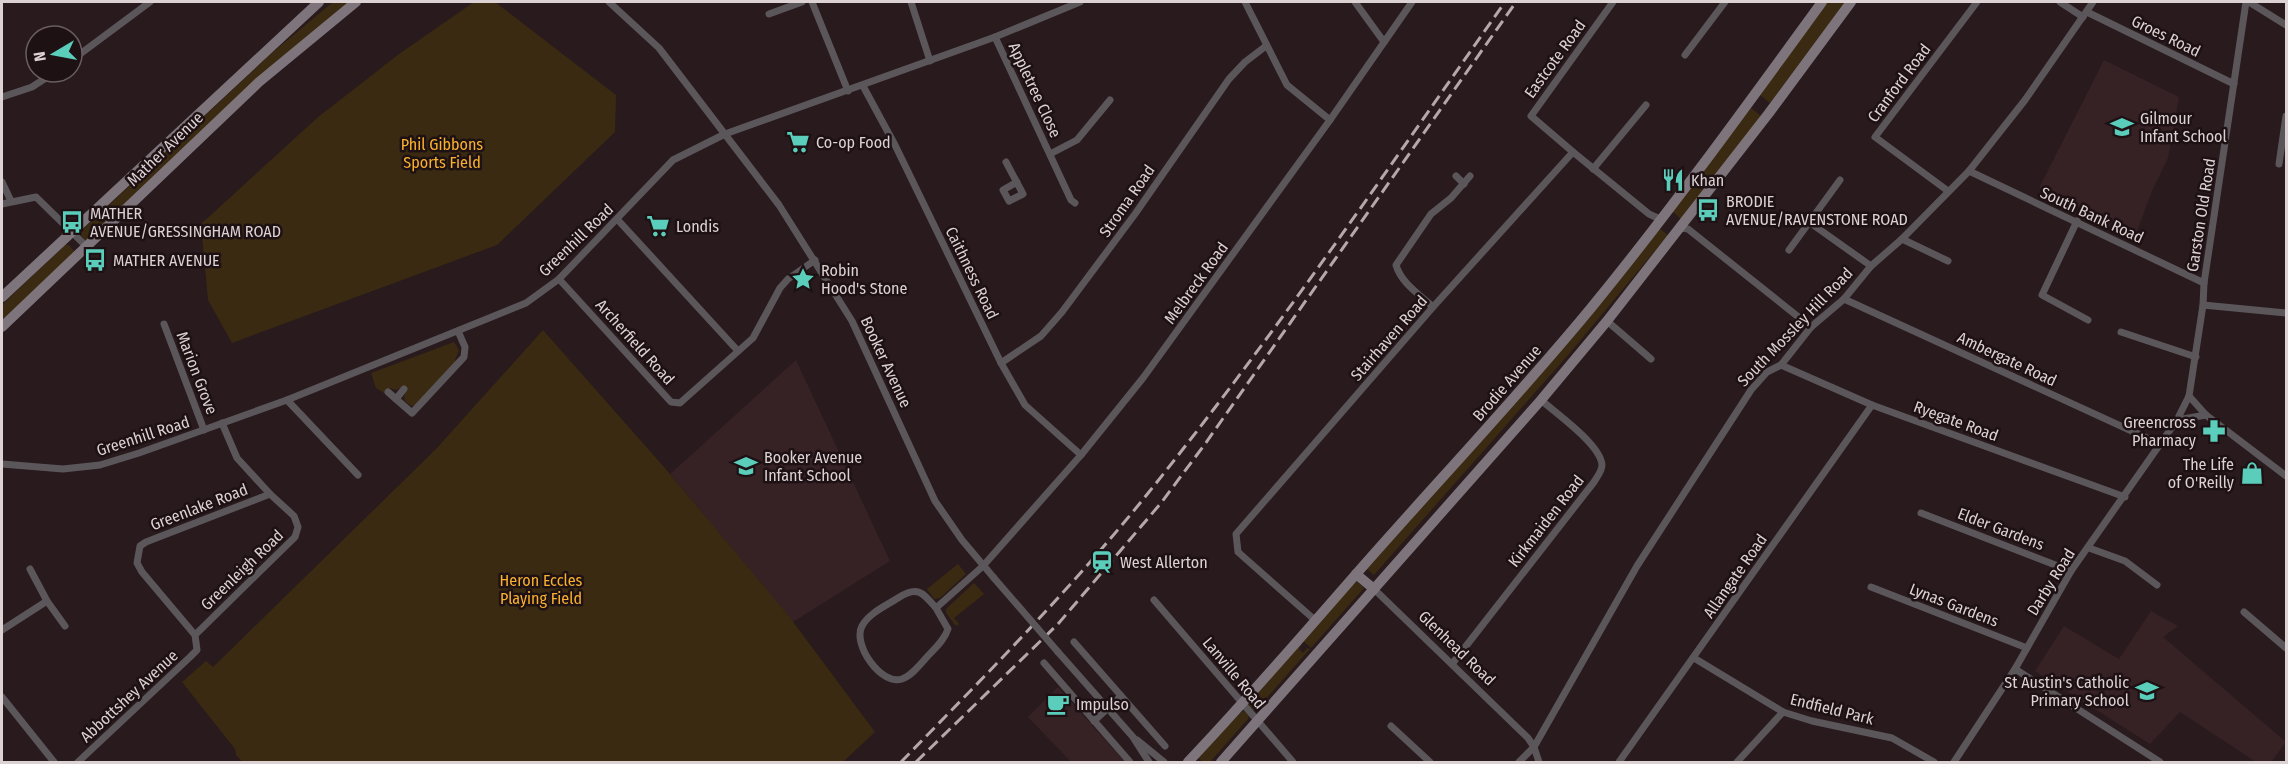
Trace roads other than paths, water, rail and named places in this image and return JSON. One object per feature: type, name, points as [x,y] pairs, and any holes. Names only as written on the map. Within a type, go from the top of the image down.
[{"type":"street","points":[[84,51],[150,2]]},
{"type":"street","name":"Mather Avenue","points":[[2,297],[319,2]]},
{"type":"street","name":"Mather Avenue","points":[[2,327],[259,82],[356,2]]},
{"type":"street","name":"Booker Avenue","points":[[609,2],[659,48],[779,205],[815,260],[852,321],[935,501],[957,534],[1133,737],[1164,762]]},
{"type":"street","points":[[769,14],[802,2]]},
{"type":"street","points":[[812,2],[848,91]]},
{"type":"street","points":[[911,2],[930,61]]},
{"type":"street","name":"Greenhill Road","points":[[2,464],[63,469],[100,465],[287,400],[526,303],[559,279],[674,160],[725,134],[995,37],[1080,2]]},
{"type":"street","points":[[1245,2],[1287,86],[1330,120]]},
{"type":"street","points":[[1355,2],[1384,42]]},
{"type":"street","name":"Melbreck Road","points":[[936,608],[983,566],[1081,455],[1163,350],[1330,120],[1412,2]]},
{"type":"street","name":"Eastcote Road","points":[[1573,152],[1531,116],[1613,2]]},
{"type":"street","points":[[1685,55],[1725,2]]},
{"type":"street","name":"Brodie Avenue","points":[[1188,762],[1243,704],[1527,384],[1660,219],[1822,2]]},
{"type":"street","points":[[1221,762],[1541,400],[1607,321],[1681,228],[1851,2]]},
{"type":"street","name":"Cranford Road","points":[[1947,191],[1875,137],[1977,2]]},
{"type":"street","points":[[2060,2],[2085,14]]},
{"type":"street","name":"South Mossley Hill Road","points":[[1519,762],[1534,747],[1637,566],[1750,390],[1767,372],[1781,365],[1811,327],[1844,299],[1871,266],[1902,239],[1969,171],[2025,100],[2093,2]]},
{"type":"street","points":[[2248,2],[2286,25]]},
{"type":"street","name":"Garston Old Road","points":[[2177,420],[2189,396],[2196,357],[2204,283],[2248,2]]},
{"type":"street","name":"Groes Road","points":[[2085,14],[2234,84]]},
{"type":"street","name":"Appletree Close","points":[[995,37],[1074,203]]},
{"type":"street","name":"Stroma Road","points":[[1001,363],[1041,336],[1062,312],[1135,214],[1229,79],[1245,62],[1266,46]]},
{"type":"street","points":[[2,97],[37,84]]},
{"type":"street","name":"Caithness Road","points":[[863,86],[895,145],[1001,363],[1025,405],[1081,455]]},
{"type":"street","name":"Appletree Close","points":[[1050,154],[1077,140],[1110,100]]},
{"type":"street","points":[[1751,100],[1768,113]]},
{"type":"street","points":[[1593,169],[1646,105]]},
{"type":"street","points":[[2279,164],[2284,155],[2286,116]]},
{"type":"street","points":[[1573,152],[1653,217],[1688,229],[1811,327]]},
{"type":"street","name":"Stairhaven Road","points":[[1316,621],[1238,552],[1236,534],[1433,307],[1573,152]]},
{"type":"street","points":[[1006,162],[1017,183]]},
{"type":"street","name":"South Bank Road","points":[[1969,171],[2204,283]]},
{"type":"street","points":[[1456,176],[1464,184]]},
{"type":"street","points":[[1433,307],[1398,274],[1396,266],[1431,214],[1451,198],[1470,176]]},
{"type":"street","points":[[1789,250],[1840,180]]},
{"type":"street","points":[[2,182],[11,201]]},
{"type":"street","points":[[2,204],[36,197],[86,246]]},
{"type":"street","points":[[617,219],[738,351]]},
{"type":"street","points":[[2077,221],[2042,295],[2088,320]]},
{"type":"street","points":[[1809,222],[1871,266]]},
{"type":"street","points":[[1902,239],[1948,261]]},
{"type":"street","name":"Archerfield Road","points":[[559,279],[673,404],[680,403],[757,332],[780,288],[788,279],[815,260]]},
{"type":"street","name":"Ambergate Road","points":[[1844,299],[2160,444]]},
{"type":"street","points":[[2203,305],[2286,313]]},
{"type":"street","points":[[1607,321],[1651,359]]},
{"type":"street","name":"Marion Grove","points":[[164,324],[204,430]]},
{"type":"street","points":[[388,392],[411,413],[464,357],[466,350],[459,331]]},
{"type":"street","points":[[2121,332],[2196,357]]},
{"type":"street","name":"Ryegate Road","points":[[1781,365],[1872,405],[2125,497]]},
{"type":"street","points":[[396,399],[404,389]]},
{"type":"street","points":[[2189,396],[2206,415],[2286,473]]},
{"type":"street","points":[[287,400],[358,475]]},
{"type":"street","name":"Kirkmaiden Road","points":[[1452,663],[1594,482],[1602,468],[1600,456],[1590,443],[1541,400]]},
{"type":"street","name":"Allangate Road","points":[[1619,762],[1872,405]]},
{"type":"street","points":[[2177,420],[2206,415]]},
{"type":"street","name":"Darby Road","points":[[1956,760],[2015,669],[2071,571],[2177,420]]},
{"type":"street","name":"Greenleigh Road","points":[[195,635],[295,537],[298,527],[294,516],[237,458],[222,423]]},
{"type":"street","name":"Greenlake Road","points":[[195,635],[142,572],[137,563],[140,546],[270,494]]},
{"type":"street","name":"Elder Gardens","points":[[1921,513],[2071,571]]},
{"type":"street","points":[[2089,548],[2125,561],[2157,585]]},
{"type":"street","points":[[30,569],[47,601],[65,626]]},
{"type":"street","name":"Glenhead Road","points":[[1356,574],[1452,663],[1528,738],[1534,747]]},
{"type":"street","name":"Lynas Gardens","points":[[1870,587],[2027,648]]},
{"type":"street","points":[[920,591],[936,608],[948,629],[942,641],[908,676],[899,680],[889,680],[884,677],[860,645],[859,635],[862,625],[870,617],[910,592],[920,591]]},
{"type":"street","name":"Lanville Road","points":[[1154,600],[1293,762]]},
{"type":"street","points":[[2,630],[47,601]]},
{"type":"street","points":[[2244,612],[2286,648]]},
{"type":"street","name":"Abbottshey Avenue","points":[[78,762],[197,650],[195,635]]},
{"type":"street","points":[[1074,642],[1165,746]]},
{"type":"street","name":"Endfield Park","points":[[1694,658],[1783,712],[1812,721],[1892,738],[1934,762]]},
{"type":"street","points":[[1044,663],[1130,762]]},
{"type":"street","points":[[2015,669],[2160,762]]},
{"type":"street","points":[[1095,721],[1121,696]]},
{"type":"street","points":[[2,697],[54,762]]},
{"type":"street","points":[[1737,762],[1783,712]]},
{"type":"street","points":[[1391,726],[1430,762]]},
{"type":"street","name":"Booker Avenue","points":[[1133,737],[1148,762]]},
{"type":"street","points":[[1534,747],[1539,762]]},
{"type":"street","points":[[1956,760],[1966,762]]},
{"type":"railway","points":[[901,762],[1059,597],[1120,528],[1196,433],[1375,188],[1505,2]]},
{"type":"railway","points":[[916,762],[1058,624],[1161,503],[1516,2]]},
{"type":"place","name":"Gilmour Infant School","points":[[2122,127]]},
{"type":"place","name":"Co-op Food","points":[[798,142]]},
{"type":"place","name":"Khan","points":[[1673,180]]},
{"type":"place","name":"BRODIE AVENUE/RAVENSTONE ROAD","points":[[1708,210]]},
{"type":"place","name":"MATHER AVENUE/GRESSINGHAM ROAD","points":[[72,222]]},
{"type":"place","name":"Londis","points":[[658,226]]},
{"type":"place","name":"MATHER AVENUE","points":[[95,260]]},
{"type":"place","name":"Robin Hood's Stone","points":[[803,279]]},
{"type":"place","name":"Greencross Pharmacy","points":[[2214,431]]},
{"type":"place","name":"Booker Avenue Infant School","points":[[746,466]]},
{"type":"place","name":"The Life of O'Reilly","points":[[2252,473]]},
{"type":"place","name":"West Allerton","points":[[1102,562]]},
{"type":"place","name":"St Austin's Catholic Primary School","points":[[2147,691]]},
{"type":"place","name":"Impulso","points":[[1058,704]]},
{"type":"park label","name":"Phil Gibbons Sports Field","points":[[442,153]]},
{"type":"park label","name":"Heron Eccles Playing Field","points":[[541,589]]}]
